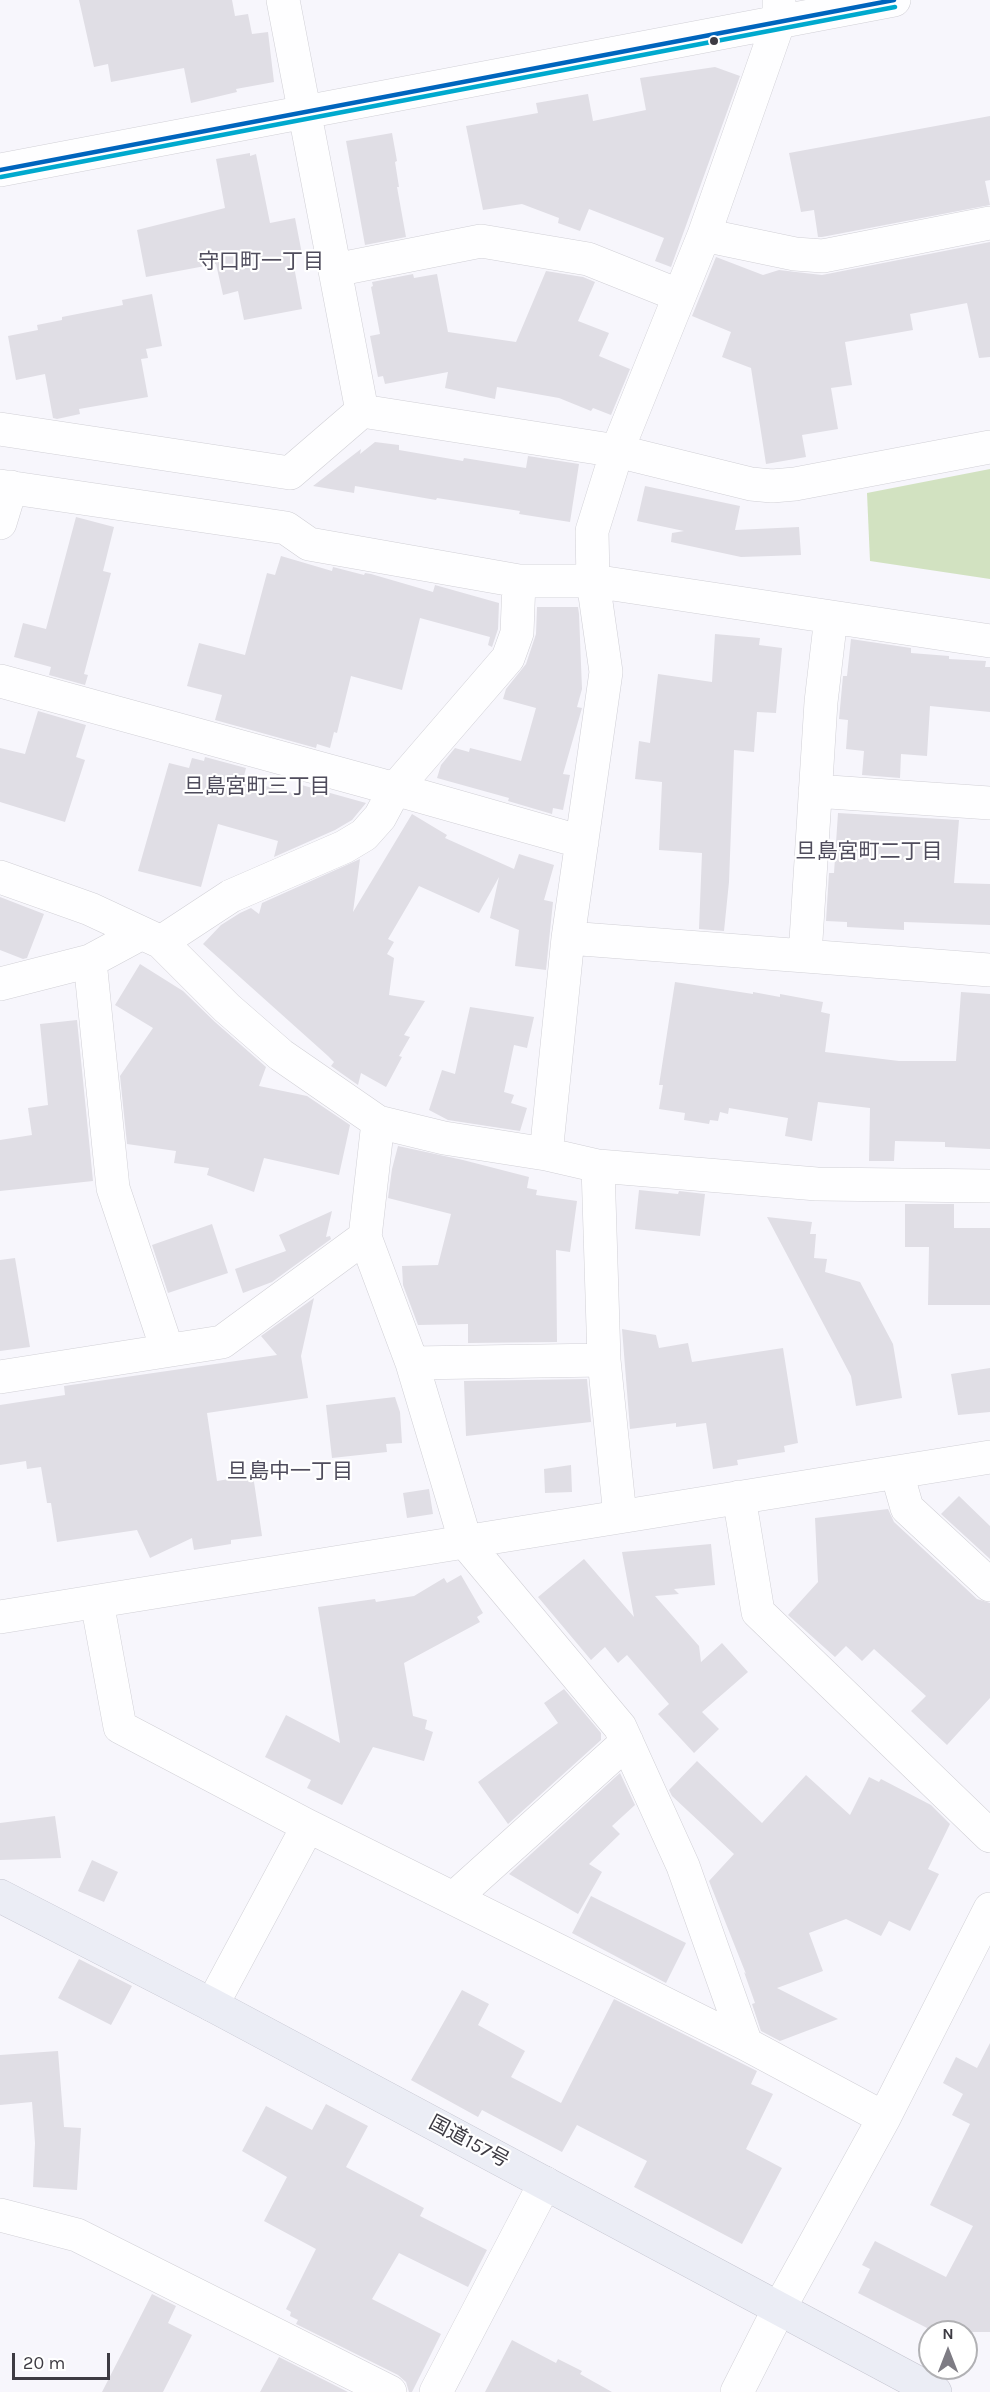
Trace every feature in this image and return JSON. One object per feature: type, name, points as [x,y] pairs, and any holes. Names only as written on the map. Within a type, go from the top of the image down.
[{"type":"highway","name":"国道157号","points":[[0,1896],[212,2005],[935,2392]]},
{"type":"street","points":[[283,0],[362,411]]},
{"type":"street","points":[[0,170],[305,113],[778,11],[894,0]]},
{"type":"street","points":[[546,1154],[568,938],[606,672],[593,581],[592,531],[617,451],[704,235],[778,11]]},
{"type":"street","points":[[704,235],[795,254],[822,256],[990,223]]},
{"type":"street","points":[[335,270],[481,241],[588,259],[678,295]]},
{"type":"street","points":[[0,429],[290,473],[362,411],[617,451],[751,484],[772,486],[795,484],[990,447]]},
{"type":"street","points":[[0,523],[5,487],[286,528],[309,544],[519,581],[593,581],[990,641]]},
{"type":"street","points":[[0,984],[90,961],[151,937],[231,896],[344,847],[364,835],[380,817],[395,789],[508,658],[517,633],[519,581]]},
{"type":"street","points":[[805,956],[821,702],[831,616]]},
{"type":"street","points":[[0,681],[395,789],[582,843]]},
{"type":"street","points":[[815,791],[990,804]]},
{"type":"street","points":[[0,877],[90,909],[151,937],[281,1055],[378,1122],[444,1138],[546,1154],[598,1166],[817,1184],[990,1186]]},
{"type":"street","points":[[568,938],[990,970]]},
{"type":"street","points":[[90,961],[113,1188],[167,1349]]},
{"type":"street","points":[[378,1122],[365,1237],[412,1363],[466,1543],[620,1727],[683,1866],[746,2044]]},
{"type":"street","points":[[598,1166],[604,1360],[620,1516]]},
{"type":"street","points":[[0,1377],[222,1342],[365,1237]]},
{"type":"street","points":[[412,1363],[604,1360]]},
{"type":"street","points":[[0,1617],[990,1457]]},
{"type":"street","points":[[897,1473],[907,1508],[990,1585]]},
{"type":"street","points":[[739,1497],[758,1612],[990,1836]]},
{"type":"street","points":[[97,1602],[120,1727],[308,1826],[746,2044],[884,2118]]},
{"type":"street","points":[[454,1898],[627,1742]]},
{"type":"street","points":[[212,2005],[308,1826]]},
{"type":"street","points":[[737,2392],[780,2307],[884,2118],[990,1910]]},
{"type":"street","points":[[436,2392],[545,2183]]},
{"type":"street","points":[[0,2216],[77,2235],[390,2392]]},
{"type":"green space","points":[[990,469],[990,579],[870,561],[867,493]]},
{"type":"building","points":[[79,0],[232,0],[235,16],[248,14],[252,34],[268,32],[274,82],[236,89],[237,92],[191,103],[184,68],[111,82],[108,64],[94,67]]},
{"type":"building","points":[[715,67],[740,76],[671,267],[655,261],[664,238],[589,209],[580,231],[558,223],[559,218],[522,204],[483,210],[466,126],[538,113],[536,103],[588,94],[593,121],[646,110],[640,78]]},
{"type":"building","points":[[990,116],[990,180],[985,181],[990,205],[822,237],[818,237],[814,210],[801,212],[789,153]]},
{"type":"building","points":[[392,133],[397,161],[395,162],[399,187],[397,187],[406,237],[365,245],[346,141]]},
{"type":"building","points":[[250,153],[250,156],[256,154],[270,223],[295,218],[302,254],[292,256],[302,309],[244,320],[238,291],[223,295],[216,264],[146,277],[137,230],[225,208],[216,159]]},
{"type":"building","points":[[990,242],[990,357],[979,358],[967,303],[910,314],[913,330],[845,342],[852,385],[831,388],[838,429],[802,435],[806,457],[766,464],[751,368],[722,357],[731,332],[692,316],[716,257],[763,275],[779,270],[822,275]]},
{"type":"building","points":[[546,271],[583,277],[595,282],[578,321],[609,333],[599,356],[630,369],[611,415],[593,408],[591,411],[559,398],[497,387],[495,399],[445,388],[448,372],[385,384],[383,376],[378,377],[370,336],[380,334],[372,282],[413,274],[414,278],[437,274],[448,332],[516,342]]},
{"type":"building","points":[[152,294],[162,346],[146,349],[148,358],[141,359],[148,397],[79,409],[80,414],[57,419],[53,418],[45,374],[16,380],[8,336],[38,330],[37,325],[62,320],[62,317],[123,305],[122,300]]},
{"type":"building","points":[[375,442],[399,445],[399,450],[463,461],[464,458],[526,468],[528,456],[579,464],[570,522],[519,514],[520,511],[355,486],[354,493],[313,486],[361,449],[360,454]]},
{"type":"building","points":[[645,486],[740,506],[735,530],[799,527],[801,555],[741,557],[671,542],[672,533],[684,531],[637,521]]},
{"type":"building","points":[[76,517],[114,527],[103,571],[111,573],[84,674],[88,675],[85,685],[49,675],[51,667],[14,657],[23,623],[46,629]]},
{"type":"building","points":[[281,556],[332,571],[333,567],[364,575],[365,573],[371,574],[433,592],[435,585],[499,603],[498,629],[492,647],[488,645],[490,637],[420,618],[402,690],[351,676],[337,733],[334,732],[330,748],[317,744],[316,748],[215,720],[222,695],[187,686],[199,643],[245,655],[267,573],[275,575]]},
{"type":"building","points":[[537,607],[578,607],[579,614],[582,689],[577,707],[582,708],[563,774],[570,775],[563,810],[553,808],[552,814],[508,801],[509,798],[437,778],[441,765],[455,748],[469,752],[470,748],[521,761],[536,708],[503,699],[506,689],[526,664],[536,634]]},
{"type":"building","points":[[715,634],[760,638],[759,645],[782,648],[776,713],[757,712],[754,752],[734,750],[729,882],[724,931],[699,929],[702,853],[659,850],[662,782],[635,779],[639,741],[650,743],[658,674],[712,682]]},
{"type":"building","points":[[851,639],[911,648],[911,653],[949,656],[949,659],[986,661],[985,667],[990,667],[990,712],[930,706],[927,756],[901,754],[900,778],[862,775],[864,751],[846,749],[848,720],[839,719],[843,676],[847,676]]},
{"type":"building","points":[[38,711],[86,725],[76,757],[85,760],[65,822],[0,802],[0,748],[25,754]]},
{"type":"building","points":[[205,757],[246,768],[243,780],[296,794],[298,784],[366,803],[352,820],[335,830],[274,857],[278,841],[218,824],[201,887],[138,871],[169,763],[189,768],[192,758],[204,761]]},
{"type":"building","points":[[838,813],[959,820],[954,883],[990,884],[990,925],[904,922],[904,930],[847,927],[847,922],[826,921],[829,873],[834,873]]},
{"type":"building","points":[[412,814],[447,835],[445,838],[514,869],[519,854],[554,865],[544,900],[553,902],[546,970],[515,966],[519,930],[490,918],[499,877],[479,913],[419,886],[388,939],[394,942],[387,954],[394,958],[389,995],[425,1001],[404,1035],[410,1037],[386,1087],[361,1073],[358,1085],[331,1066],[334,1062],[328,1056],[203,944],[221,925],[240,913],[251,908],[259,914],[262,903],[360,859],[353,912]]},
{"type":"building","points":[[0,897],[44,914],[27,958],[23,959],[0,950]]},
{"type":"building","points":[[140,964],[183,991],[266,1067],[259,1086],[307,1096],[350,1125],[339,1175],[264,1158],[254,1192],[207,1175],[209,1168],[174,1163],[176,1151],[127,1144],[120,1076],[153,1028],[115,1005]]},
{"type":"building","points":[[675,982],[753,994],[753,992],[780,997],[780,994],[823,1002],[821,1012],[830,1014],[825,1052],[899,1061],[956,1061],[961,992],[990,994],[990,1149],[945,1147],[945,1142],[895,1141],[894,1161],[869,1161],[870,1108],[818,1102],[812,1141],[785,1136],[788,1118],[729,1108],[728,1114],[720,1112],[718,1121],[710,1120],[709,1124],[684,1120],[685,1113],[659,1109],[663,1085],[659,1085]]},
{"type":"building","points":[[470,1007],[534,1017],[527,1048],[514,1045],[504,1092],[514,1095],[511,1103],[527,1108],[520,1131],[448,1120],[429,1110],[442,1070],[455,1074]]},
{"type":"building","points":[[77,1020],[93,1181],[0,1191],[0,1140],[32,1135],[28,1108],[48,1105],[40,1024]]},
{"type":"building","points":[[398,1146],[529,1177],[527,1188],[537,1190],[536,1195],[577,1201],[570,1252],[556,1250],[557,1342],[468,1343],[468,1324],[418,1325],[403,1285],[402,1266],[438,1265],[451,1214],[388,1198]]},
{"type":"building","points":[[639,1190],[705,1194],[700,1236],[635,1229]]},
{"type":"building","points":[[905,1204],[954,1204],[954,1228],[990,1228],[990,1305],[928,1305],[929,1247],[905,1247]]},
{"type":"building","points":[[332,1211],[326,1237],[330,1236],[331,1239],[272,1282],[243,1293],[235,1269],[286,1251],[279,1235]]},
{"type":"building","points":[[767,1217],[812,1222],[810,1234],[816,1234],[814,1258],[827,1259],[825,1272],[860,1282],[893,1344],[902,1398],[856,1406],[851,1376]]},
{"type":"building","points":[[212,1224],[228,1273],[168,1293],[152,1245]]},
{"type":"building","points":[[15,1258],[30,1347],[0,1351],[0,1260]]},
{"type":"building","points":[[314,1298],[301,1356],[308,1398],[207,1413],[217,1481],[253,1475],[262,1536],[231,1540],[231,1544],[194,1550],[192,1538],[150,1558],[137,1530],[57,1542],[51,1503],[47,1503],[41,1467],[27,1469],[26,1461],[0,1465],[0,1405],[65,1395],[64,1386],[277,1355],[261,1336]]},
{"type":"building","points":[[622,1329],[656,1335],[659,1348],[688,1343],[692,1362],[783,1348],[798,1443],[784,1446],[785,1452],[737,1460],[738,1465],[713,1469],[706,1423],[676,1427],[676,1423],[630,1429]]},
{"type":"building","points":[[990,1368],[990,1412],[958,1415],[951,1374]]},
{"type":"building","points":[[587,1379],[592,1431],[591,1422],[466,1436],[464,1381]]},
{"type":"building","points":[[395,1397],[400,1412],[402,1443],[386,1444],[387,1452],[332,1458],[326,1405]]},
{"type":"building","points":[[571,1465],[572,1492],[545,1493],[544,1469]]},
{"type":"building","points":[[429,1489],[433,1514],[407,1518],[403,1493]]},
{"type":"building","points":[[959,1496],[990,1526],[990,1559],[941,1514]]},
{"type":"building","points":[[888,1509],[894,1522],[977,1599],[990,1603],[990,1698],[947,1745],[911,1711],[926,1696],[874,1649],[862,1661],[846,1646],[835,1657],[788,1615],[818,1582],[815,1518]]},
{"type":"building","points":[[711,1544],[715,1585],[674,1589],[679,1594],[655,1596],[699,1646],[701,1662],[722,1643],[748,1672],[702,1712],[719,1729],[694,1753],[658,1714],[669,1704],[627,1655],[618,1663],[605,1647],[591,1660],[538,1597],[584,1559],[634,1617],[622,1552]]},
{"type":"building","points":[[461,1575],[483,1613],[477,1617],[480,1622],[404,1663],[413,1716],[427,1720],[425,1729],[433,1732],[424,1761],[373,1747],[342,1805],[307,1788],[311,1780],[265,1757],[286,1715],[340,1743],[318,1607],[414,1596],[444,1578],[447,1583]]},
{"type":"building","points":[[564,1689],[601,1733],[601,1740],[508,1824],[478,1782],[558,1723],[544,1703]]},
{"type":"building","points":[[697,1761],[762,1823],[806,1775],[850,1815],[869,1777],[879,1782],[881,1779],[931,1805],[950,1824],[928,1869],[939,1874],[910,1931],[889,1921],[881,1936],[846,1919],[809,1933],[823,1971],[777,1988],[838,2019],[780,2041],[761,2031],[752,2004],[755,2003],[744,1972],[746,1974],[709,1881],[734,1854],[672,1796],[669,1790]]},
{"type":"building","points":[[620,1773],[635,1805],[612,1826],[620,1834],[589,1864],[602,1872],[578,1914],[509,1874]]},
{"type":"building","points":[[55,1816],[61,1858],[0,1860],[0,1823]]},
{"type":"building","points":[[92,1860],[118,1872],[104,1902],[78,1891]]},
{"type":"building","points":[[591,1896],[686,1943],[666,1983],[572,1933]]},
{"type":"building","points":[[79,1959],[132,1986],[111,2025],[58,1998]]},
{"type":"building","points":[[462,1990],[489,2004],[478,2025],[525,2051],[511,2077],[561,2103],[614,1999],[757,2071],[751,2084],[773,2094],[746,2149],[782,2168],[742,2244],[634,2187],[647,2161],[577,2125],[562,2152],[482,2110],[478,2117],[411,2080]]},
{"type":"building","points":[[990,2043],[990,2332],[978,2332],[978,2320],[918,2320],[918,2323],[858,2293],[870,2269],[862,2265],[875,2241],[946,2277],[973,2226],[930,2205],[970,2124],[952,2115],[963,2094],[943,2083],[956,2057],[977,2068]]},
{"type":"building","points":[[58,2051],[64,2127],[81,2128],[77,2190],[33,2187],[35,2143],[32,2102],[0,2105],[0,2055]]},
{"type":"building","points":[[326,2104],[368,2126],[346,2167],[424,2208],[420,2216],[487,2250],[468,2287],[399,2253],[372,2299],[441,2334],[412,2392],[409,2392],[406,2382],[398,2375],[296,2324],[298,2320],[290,2316],[291,2312],[286,2309],[316,2249],[264,2221],[287,2177],[242,2151],[266,2106],[312,2130]]},
{"type":"building","points":[[152,2294],[176,2306],[168,2323],[192,2335],[163,2392],[102,2392]]},
{"type":"building","points":[[512,2340],[556,2363],[558,2359],[582,2371],[580,2374],[612,2392],[485,2392]]},
{"type":"building","points":[[279,2357],[348,2392],[260,2392]]},
{"type":"transit line","points":[[0,170],[894,0]]},
{"type":"transit line","points":[[1,177],[895,7]]},
{"type":"district","name":"守口町一丁目","points":[[261,262]]},
{"type":"district","name":"旦島宮町三丁目","points":[[257,787]]},
{"type":"district","name":"旦島宮町二丁目","points":[[869,852]]},
{"type":"district","name":"旦島中一丁目","points":[[290,1472]]}]
